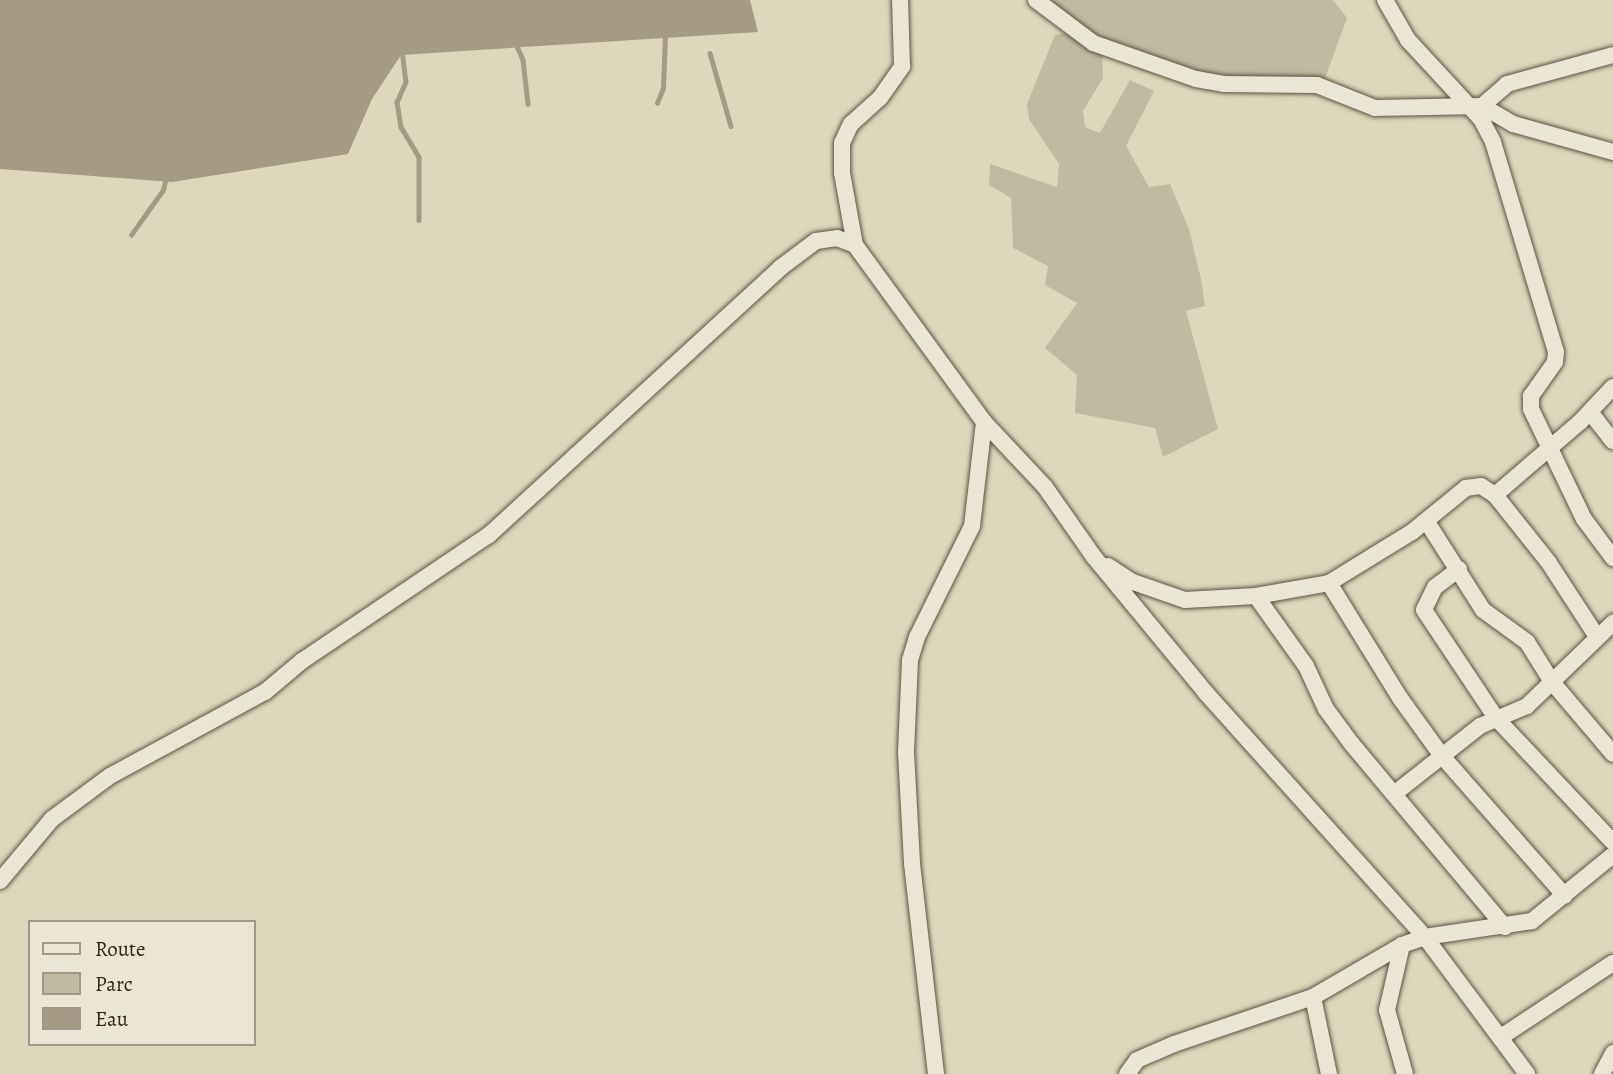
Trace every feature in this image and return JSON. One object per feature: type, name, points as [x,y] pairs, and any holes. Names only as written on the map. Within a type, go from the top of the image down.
[{"type":"street","points":[[900,0],[902,66],[880,98],[851,124],[842,143],[842,173],[855,245],[984,422],[1045,487],[1094,557],[1206,693],[1425,937],[1527,1074]]},
{"type":"street","points":[[1036,0],[1093,43],[1207,82],[1305,83],[1375,108],[1476,107],[1513,124],[1613,152]]},
{"type":"street","points":[[1385,0],[1408,40],[1476,107],[1493,142],[1556,352],[1555,362],[1530,402],[1547,447],[1584,519],[1613,558]]},
{"type":"street","points":[[1476,107],[1507,84],[1613,55]]},
{"type":"street","points":[[0,881],[52,819],[110,776],[265,692],[302,661],[489,535],[675,368],[738,303],[816,241],[837,238],[855,245]]},
{"type":"street","points":[[1495,495],[1590,412],[1613,387]]},
{"type":"street","points":[[1590,412],[1613,442]]},
{"type":"street","points":[[936,1074],[912,863],[906,752],[910,660],[917,637],[972,526],[984,422]]},
{"type":"street","points":[[1094,557],[1133,582],[1168,596],[1256,596],[1329,583],[1427,522],[1466,488],[1481,486],[1495,495],[1549,563],[1596,635]]},
{"type":"street","points":[[1427,522],[1483,610],[1527,642],[1552,682],[1613,754]]},
{"type":"street","points":[[1459,569],[1435,587],[1423,610],[1496,718],[1613,842]]},
{"type":"street","points":[[1329,583],[1400,698],[1442,755],[1565,896]]},
{"type":"street","points":[[1256,596],[1306,666],[1326,709],[1505,927]]},
{"type":"street","points":[[1394,794],[1442,755],[1496,718],[1527,706],[1596,635],[1613,623]]},
{"type":"street","points":[[1127,1074],[1137,1060],[1313,997],[1402,946],[1425,937],[1532,921],[1613,855]]},
{"type":"street","points":[[1402,946],[1387,1010],[1405,1074]]},
{"type":"street","points":[[1502,1037],[1613,963]]},
{"type":"street","points":[[1313,997],[1329,1074]]},
{"type":"street","points":[[1602,1074],[1613,1053]]},
{"type":"green space","points":[[1040,0],[1333,0],[1347,18],[1324,81],[1189,73],[1102,43],[1103,78],[1083,111],[1085,127],[1100,133],[1130,80],[1154,91],[1126,146],[1149,187],[1170,184],[1189,229],[1205,306],[1186,311],[1218,429],[1163,457],[1155,428],[1075,413],[1077,375],[1045,348],[1077,303],[1045,285],[1048,266],[1013,248],[1011,198],[989,185],[990,164],[1057,187],[1059,164],[1029,119],[1027,104],[1055,35],[1081,30]]},
{"type":"water","points":[[0,0],[750,0],[758,32],[401,55],[372,99],[348,154],[172,182],[0,169]]},
{"type":"waterway","points":[[657,103],[663,88],[665,35]]},
{"type":"waterway","points":[[516,44],[523,60],[528,104]]},
{"type":"waterway","points":[[402,50],[406,82],[397,102],[401,127],[419,157],[419,220]]},
{"type":"waterway","points":[[710,53],[731,126]]},
{"type":"waterway","points":[[131,235],[163,190],[166,177]]}]
